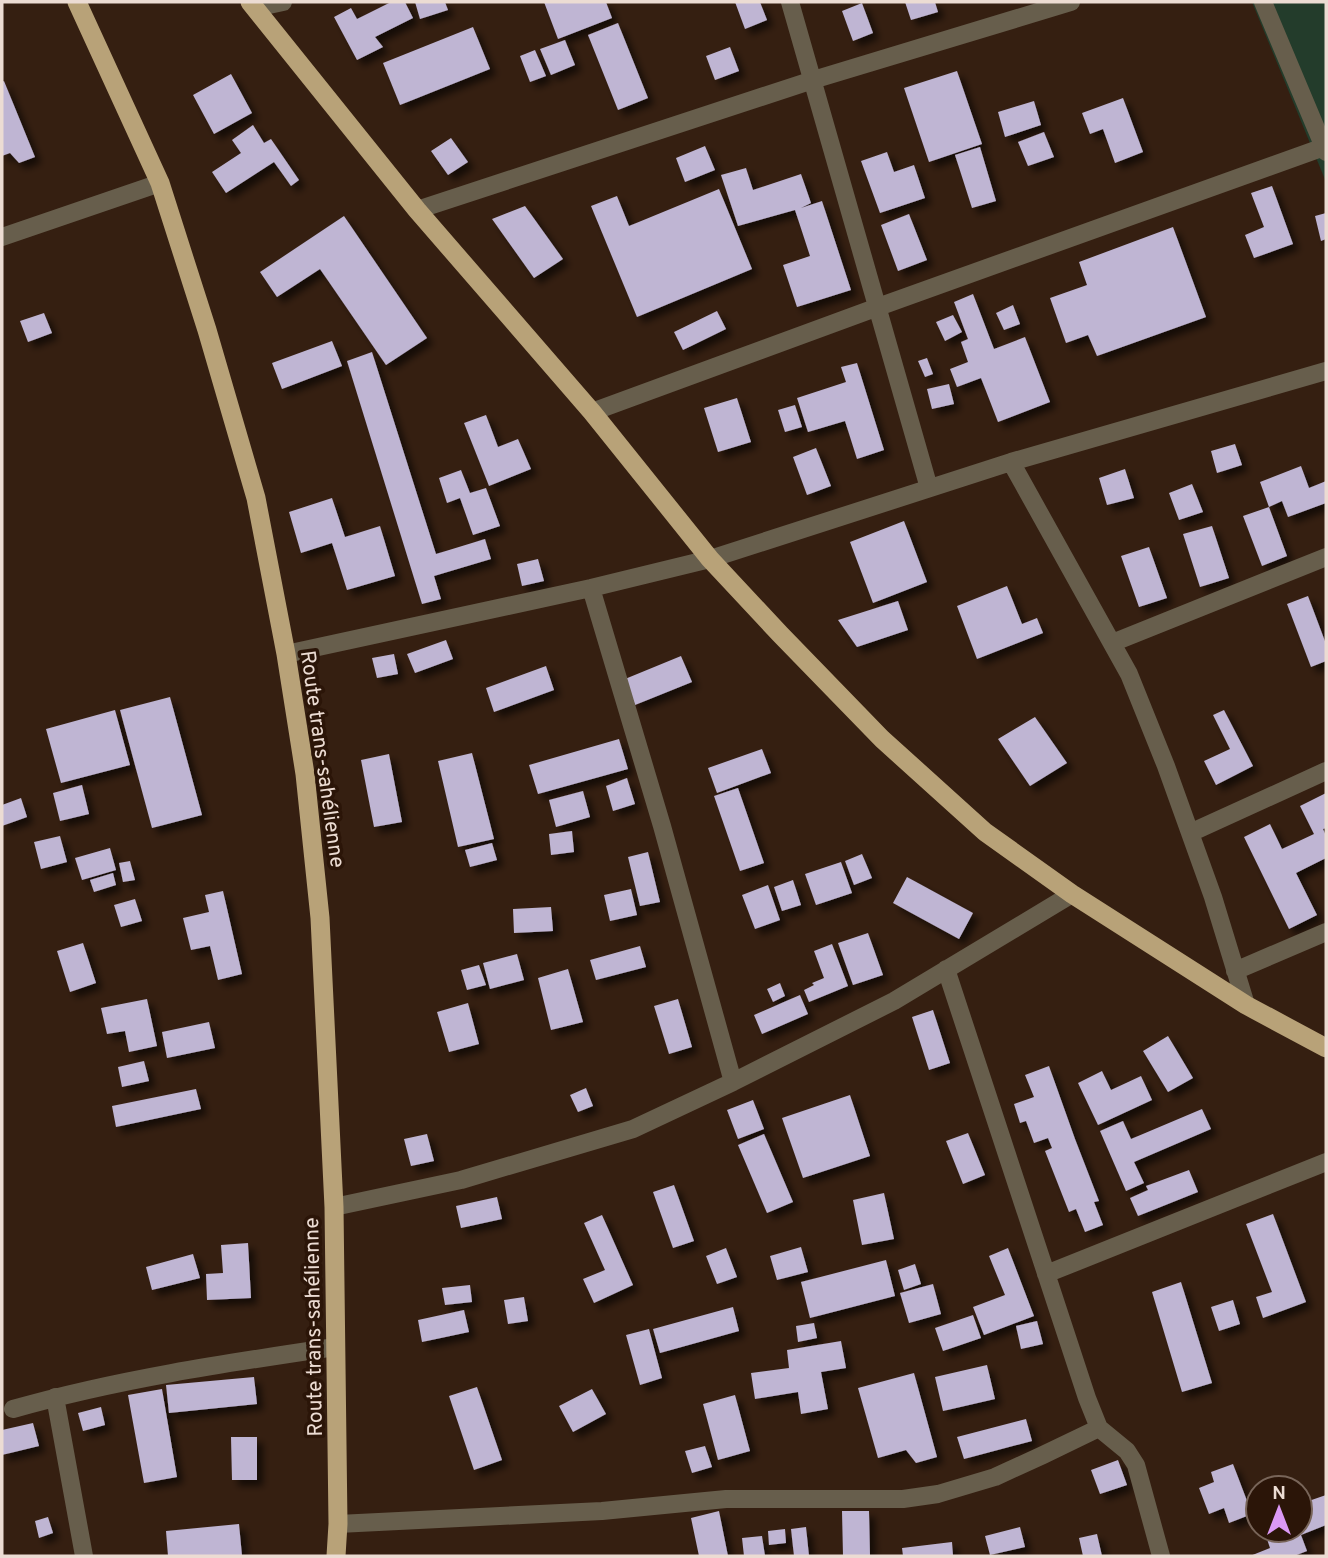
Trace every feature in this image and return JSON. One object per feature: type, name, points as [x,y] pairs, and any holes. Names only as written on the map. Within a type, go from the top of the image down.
[{"type":"highway","name":"Route trans-sahélienne","points":[[78,2],[160,183],[207,330],[256,498],[286,654],[305,774],[320,918],[334,1207],[338,1524],[336,1556]]},
{"type":"highway","points":[[252,5],[417,210],[592,412],[710,559],[882,739],[985,832],[1072,894],[1246,1005],[1326,1048]]},
{"type":"street","points":[[252,5],[283,2]]},
{"type":"street","points":[[790,2],[929,488]]},
{"type":"street","points":[[417,210],[813,80],[1071,2]]},
{"type":"street","points":[[592,412],[877,307],[1325,150],[1262,2]]},
{"type":"street","points":[[2,237],[160,183]]},
{"type":"street","points":[[286,654],[591,588],[710,559],[1012,462],[1326,371]]},
{"type":"street","points":[[1012,462],[1129,674],[1166,766],[1213,897],[1246,1005]]},
{"type":"street","points":[[1112,643],[1326,556]]},
{"type":"street","points":[[591,588],[662,826],[733,1082]]},
{"type":"street","points":[[1190,833],[1326,771]]},
{"type":"street","points":[[334,1207],[461,1180],[633,1129],[894,1001],[1072,894]]},
{"type":"street","points":[[1235,971],[1326,932]]},
{"type":"street","points":[[946,969],[1087,1398],[1099,1428],[1127,1451],[1136,1465],[1161,1556]]},
{"type":"street","points":[[1046,1274],[1326,1162]]},
{"type":"street","points":[[13,1409],[55,1397],[195,1368],[335,1347]]},
{"type":"street","points":[[55,1397],[84,1556]]},
{"type":"street","points":[[338,1524],[602,1511],[726,1499],[902,1499],[938,1494],[995,1477],[1099,1428]]},
{"type":"green space","points":[[1252,2],[1326,2],[1326,182]]},
{"type":"building","points":[[391,2],[405,2],[413,18],[375,37],[383,47],[357,60],[334,17],[351,8],[357,19]]},
{"type":"building","points":[[415,2],[445,2],[448,10],[420,19]]},
{"type":"building","points":[[544,2],[606,2],[612,18],[558,39]]},
{"type":"building","points":[[735,2],[760,2],[767,20],[745,29]]},
{"type":"building","points":[[905,2],[935,2],[938,12],[911,20]]},
{"type":"building","points":[[862,3],[873,33],[853,41],[842,11]]},
{"type":"building","points":[[618,23],[648,98],[618,110],[588,35]]},
{"type":"building","points":[[473,27],[490,69],[400,105],[383,63]]},
{"type":"building","points":[[565,40],[575,65],[551,75],[540,49]]},
{"type":"building","points":[[730,47],[739,71],[715,80],[706,56]]},
{"type":"building","points":[[535,50],[546,76],[530,82],[520,56]]},
{"type":"building","points":[[957,71],[982,144],[929,162],[904,88]]},
{"type":"building","points":[[231,74],[252,113],[214,134],[193,95]]},
{"type":"building","points":[[4,81],[35,157],[19,163],[10,153],[2,156]]},
{"type":"building","points":[[1123,98],[1143,152],[1115,163],[1103,129],[1090,134],[1082,113]]},
{"type":"building","points":[[1034,101],[1041,125],[1005,137],[998,112]]},
{"type":"building","points":[[253,125],[264,143],[271,139],[299,180],[291,186],[274,162],[226,193],[212,172],[241,153],[232,140]]},
{"type":"building","points":[[1044,132],[1054,157],[1028,166],[1018,142]]},
{"type":"building","points":[[451,138],[468,162],[448,175],[431,151]]},
{"type":"building","points":[[705,146],[715,170],[685,182],[676,158]]},
{"type":"building","points":[[980,147],[996,201],[972,208],[955,155]]},
{"type":"building","points":[[887,152],[894,172],[914,165],[925,198],[880,213],[861,161]]},
{"type":"building","points":[[746,168],[753,190],[801,174],[811,203],[801,208],[822,201],[851,290],[797,307],[783,265],[810,256],[795,210],[738,226],[721,175]]},
{"type":"building","points":[[1272,186],[1293,244],[1254,258],[1245,235],[1264,227],[1251,193]]},
{"type":"building","points":[[719,189],[752,269],[637,317],[591,206],[617,196],[629,226]]},
{"type":"building","points":[[525,206],[563,259],[534,278],[492,219]]},
{"type":"building","points":[[1326,213],[1326,239],[1321,241],[1315,216]]},
{"type":"building","points":[[909,214],[927,260],[898,271],[881,225]]},
{"type":"building","points":[[344,216],[427,338],[386,365],[320,269],[277,297],[260,272]]},
{"type":"building","points":[[1173,227],[1206,317],[1097,356],[1088,335],[1066,343],[1050,298],[1087,285],[1079,262]]},
{"type":"building","points":[[973,294],[994,349],[1025,337],[1050,402],[998,422],[981,378],[957,387],[950,369],[968,362],[961,342],[968,339],[954,302]]},
{"type":"building","points":[[1013,305],[1020,324],[1004,330],[996,313]]},
{"type":"building","points":[[717,311],[726,329],[683,350],[674,332]]},
{"type":"building","points":[[44,313],[52,333],[28,342],[20,321]]},
{"type":"building","points":[[953,315],[962,332],[945,341],[936,322]]},
{"type":"building","points":[[332,341],[342,366],[282,389],[272,363]]},
{"type":"building","points":[[372,352],[436,554],[485,539],[491,559],[434,576],[441,599],[422,604],[347,361]]},
{"type":"building","points":[[927,358],[933,374],[925,377],[918,361]]},
{"type":"building","points":[[857,363],[884,450],[857,459],[845,421],[808,432],[797,398],[846,382],[841,367]]},
{"type":"building","points":[[949,384],[954,404],[932,409],[927,389]]},
{"type":"building","points":[[737,398],[751,442],[718,452],[704,408]]},
{"type":"building","points":[[795,405],[802,427],[785,432],[778,410]]},
{"type":"building","points":[[486,415],[498,447],[518,439],[531,469],[489,486],[464,423]]},
{"type":"building","points":[[1235,444],[1242,465],[1217,473],[1211,451]]},
{"type":"building","points":[[816,448],[831,486],[807,495],[793,457]]},
{"type":"building","points":[[1301,466],[1309,488],[1326,481],[1326,503],[1288,517],[1282,501],[1269,507],[1260,482]]},
{"type":"building","points":[[1125,469],[1134,498],[1107,505],[1099,478]]},
{"type":"building","points":[[461,470],[470,493],[486,488],[500,526],[473,535],[460,498],[447,503],[439,478]]},
{"type":"building","points":[[1192,484],[1203,512],[1179,520],[1169,493]]},
{"type":"building","points":[[332,498],[345,537],[380,526],[395,576],[347,590],[332,543],[301,553],[289,512]]},
{"type":"building","points":[[1269,507],[1287,556],[1262,566],[1243,516]]},
{"type":"building","points":[[904,521],[927,582],[873,603],[850,542]]},
{"type":"building","points":[[1212,526],[1229,578],[1200,587],[1183,534]]},
{"type":"building","points":[[1149,547],[1167,598],[1139,607],[1121,556]]},
{"type":"building","points":[[538,559],[544,581],[522,586],[517,564]]},
{"type":"building","points":[[1007,586],[1022,624],[1037,618],[1043,633],[977,659],[957,606]]},
{"type":"building","points":[[1308,596],[1326,644],[1326,661],[1311,667],[1287,604]]},
{"type":"building","points":[[898,601],[908,630],[857,647],[838,620]]},
{"type":"building","points":[[446,640],[453,659],[415,673],[407,654]]},
{"type":"building","points":[[394,654],[398,674],[377,678],[372,658]]},
{"type":"building","points":[[681,656],[692,682],[635,705],[625,679]]},
{"type":"building","points":[[546,666],[554,690],[494,712],[486,688]]},
{"type":"building","points":[[170,697],[202,815],[152,828],[120,710]]},
{"type":"building","points":[[115,710],[130,765],[61,783],[46,729]]},
{"type":"building","points":[[1224,710],[1253,766],[1216,785],[1204,761],[1230,749],[1213,715]]},
{"type":"building","points":[[1035,717],[1067,763],[1030,786],[998,739]]},
{"type":"building","points":[[619,739],[628,769],[538,794],[529,765]]},
{"type":"building","points":[[762,749],[771,773],[717,793],[708,768]]},
{"type":"building","points":[[472,753],[494,839],[458,847],[438,761]]},
{"type":"building","points":[[389,754],[402,822],[374,827],[361,760]]},
{"type":"building","points":[[627,778],[635,804],[613,811],[606,786]]},
{"type":"building","points":[[82,785],[89,814],[60,821],[53,793]]},
{"type":"building","points":[[738,788],[764,863],[740,871],[714,796]]},
{"type":"building","points":[[583,791],[590,817],[556,827],[549,800]]},
{"type":"building","points":[[1326,793],[1326,828],[1323,829],[1326,836],[1326,858],[1296,873],[1317,915],[1289,929],[1244,837],[1270,824],[1282,849],[1314,834],[1300,806]]},
{"type":"building","points":[[21,798],[27,817],[2,826],[2,805]]},
{"type":"building","points":[[572,831],[574,852],[551,855],[549,834]]},
{"type":"building","points":[[60,836],[67,862],[41,869],[34,842]]},
{"type":"building","points":[[492,843],[497,860],[470,867],[465,850]]},
{"type":"building","points":[[110,848],[116,870],[82,880],[75,858]]},
{"type":"building","points":[[648,852],[660,902],[640,906],[628,857]]},
{"type":"building","points":[[862,854],[872,878],[854,885],[845,861]]},
{"type":"building","points":[[130,861],[135,880],[123,882],[119,863]]},
{"type":"building","points":[[841,862],[852,893],[816,905],[805,874]]},
{"type":"building","points":[[113,873],[116,885],[94,892],[90,880]]},
{"type":"building","points":[[907,877],[973,913],[959,939],[893,903]]},
{"type":"building","points":[[793,880],[801,905],[782,911],[774,887]]},
{"type":"building","points":[[768,885],[780,920],[755,929],[742,895]]},
{"type":"building","points":[[631,889],[637,915],[610,921],[604,895]]},
{"type":"building","points":[[223,891],[242,974],[218,980],[210,946],[191,950],[183,918],[209,912],[205,895]]},
{"type":"building","points":[[135,899],[142,921],[121,927],[114,905]]},
{"type":"building","points":[[551,907],[553,931],[514,933],[513,909]]},
{"type":"building","points":[[868,933],[883,975],[853,985],[838,943]]},
{"type":"building","points":[[83,943],[96,983],[70,992],[57,951]]},
{"type":"building","points":[[832,944],[848,986],[809,1002],[804,990],[824,978],[814,951]]},
{"type":"building","points":[[640,946],[646,967],[596,980],[590,960]]},
{"type":"building","points":[[517,954],[524,980],[490,989],[483,963]]},
{"type":"building","points":[[479,965],[486,985],[467,990],[461,970]]},
{"type":"building","points":[[568,969],[583,1022],[551,1030],[538,978]]},
{"type":"building","points":[[780,983],[785,996],[773,1002],[767,989]]},
{"type":"building","points":[[800,995],[808,1014],[762,1034],[754,1015]]},
{"type":"building","points":[[147,999],[157,1046],[129,1052],[125,1031],[107,1034],[101,1008]]},
{"type":"building","points":[[678,999],[692,1047],[669,1054],[654,1006]]},
{"type":"building","points":[[468,1003],[479,1044],[449,1052],[437,1012]]},
{"type":"building","points":[[933,1010],[950,1063],[929,1070],[912,1017]]},
{"type":"building","points":[[209,1022],[215,1048],[167,1058],[162,1032]]},
{"type":"building","points":[[1168,1036],[1193,1078],[1168,1092],[1143,1051]]},
{"type":"building","points":[[144,1061],[149,1081],[122,1087],[118,1067]]},
{"type":"building","points":[[1049,1066],[1099,1201],[1094,1202],[1103,1225],[1085,1232],[1076,1209],[1069,1212],[1045,1151],[1052,1148],[1048,1138],[1034,1143],[1026,1121],[1020,1123],[1014,1104],[1034,1097],[1025,1075]]},
{"type":"building","points":[[1102,1071],[1111,1090],[1141,1076],[1152,1100],[1098,1125],[1078,1083]]},
{"type":"building","points":[[586,1088],[593,1106],[578,1112],[570,1095]]},
{"type":"building","points":[[196,1089],[201,1109],[116,1127],[112,1106]]},
{"type":"building","points":[[850,1095],[870,1156],[803,1178],[782,1118]]},
{"type":"building","points":[[753,1100],[764,1129],[738,1139],[727,1110]]},
{"type":"building","points":[[1202,1109],[1211,1129],[1134,1162],[1144,1183],[1126,1191],[1100,1131],[1123,1121],[1131,1139]]},
{"type":"building","points":[[968,1133],[985,1175],[963,1184],[946,1141]]},
{"type":"building","points":[[427,1134],[434,1161],[411,1166],[404,1139]]},
{"type":"building","points":[[764,1134],[793,1202],[767,1213],[738,1145]]},
{"type":"building","points":[[1189,1170],[1198,1192],[1138,1216],[1130,1198],[1148,1190],[1146,1186]]},
{"type":"building","points":[[674,1185],[694,1241],[673,1248],[653,1192]]},
{"type":"building","points":[[884,1193],[894,1239],[862,1245],[853,1200]]},
{"type":"building","points":[[497,1197],[502,1219],[461,1228],[456,1206]]},
{"type":"building","points":[[1273,1214],[1306,1302],[1263,1318],[1256,1297],[1272,1292],[1246,1224]]},
{"type":"building","points":[[602,1215],[633,1285],[594,1303],[583,1279],[605,1270],[584,1223]]},
{"type":"building","points":[[248,1243],[251,1298],[207,1300],[206,1274],[223,1273],[221,1245]]},
{"type":"building","points":[[801,1247],[808,1272],[777,1280],[770,1256]]},
{"type":"building","points":[[726,1248],[737,1277],[717,1284],[706,1256]]},
{"type":"building","points":[[1008,1248],[1034,1316],[984,1335],[973,1307],[1005,1295],[989,1256]]},
{"type":"building","points":[[193,1254],[200,1278],[152,1290],[146,1267]]},
{"type":"building","points":[[886,1260],[895,1296],[810,1318],[801,1282]]},
{"type":"building","points":[[915,1264],[921,1284],[904,1290],[898,1270]]},
{"type":"building","points":[[1181,1282],[1212,1383],[1182,1392],[1152,1292]]},
{"type":"building","points":[[933,1284],[941,1314],[909,1323],[900,1293]]},
{"type":"building","points":[[470,1285],[472,1302],[445,1305],[442,1288]]},
{"type":"building","points":[[524,1297],[528,1321],[508,1324],[504,1300]]},
{"type":"building","points":[[1233,1300],[1240,1324],[1219,1331],[1211,1307]]},
{"type":"building","points":[[733,1307],[739,1331],[660,1353],[653,1329]]},
{"type":"building","points":[[464,1310],[469,1332],[422,1342],[418,1320]]},
{"type":"building","points":[[973,1315],[981,1338],[943,1351],[935,1328]]},
{"type":"building","points":[[1037,1321],[1043,1344],[1021,1349],[1016,1326]]},
{"type":"building","points":[[814,1323],[817,1338],[798,1342],[796,1326]]},
{"type":"building","points":[[649,1329],[662,1378],[640,1385],[626,1335]]},
{"type":"building","points":[[841,1341],[846,1368],[821,1372],[828,1409],[801,1414],[798,1392],[755,1399],[751,1373],[789,1368],[787,1350]]},
{"type":"building","points":[[987,1365],[995,1399],[943,1411],[935,1377]]},
{"type":"building","points":[[914,1373],[937,1457],[916,1463],[906,1450],[878,1458],[858,1388]]},
{"type":"building","points":[[254,1377],[257,1404],[169,1413],[166,1385]]},
{"type":"building","points":[[477,1387],[502,1460],[474,1470],[449,1396]]},
{"type":"building","points":[[162,1389],[177,1477],[144,1483],[128,1395]]},
{"type":"building","points":[[592,1389],[606,1414],[573,1432],[559,1406]]},
{"type":"building","points":[[735,1395],[750,1451],[718,1460],[703,1404]]},
{"type":"building","points":[[101,1407],[105,1425],[83,1431],[78,1413]]},
{"type":"building","points":[[1026,1419],[1032,1441],[964,1459],[957,1437]]},
{"type":"building","points":[[33,1423],[39,1446],[2,1455],[2,1430]]},
{"type":"building","points":[[231,1437],[257,1437],[257,1480],[232,1480]]},
{"type":"building","points":[[705,1446],[712,1467],[692,1473],[685,1451]]},
{"type":"building","points":[[1118,1460],[1127,1485],[1100,1494],[1091,1470]]},
{"type":"building","points":[[1233,1464],[1244,1493],[1244,1517],[1229,1523],[1224,1508],[1209,1514],[1199,1488],[1214,1482],[1211,1472]]},
{"type":"building","points":[[1326,1495],[1326,1525],[1314,1530],[1314,1499]]},
{"type":"building","points":[[719,1511],[728,1556],[699,1556],[691,1518]]},
{"type":"building","points":[[842,1511],[869,1511],[870,1556],[843,1556]]},
{"type":"building","points":[[48,1517],[53,1533],[39,1538],[35,1521]]},
{"type":"building","points":[[239,1524],[242,1556],[168,1556],[166,1531]]},
{"type":"building","points":[[806,1527],[809,1556],[794,1556],[791,1529]]},
{"type":"building","points":[[1020,1527],[1025,1547],[990,1555],[985,1536]]},
{"type":"building","points":[[785,1529],[786,1543],[769,1545],[768,1531]]},
{"type":"building","points":[[1097,1534],[1102,1556],[1083,1556],[1079,1538]]},
{"type":"building","points":[[762,1536],[765,1556],[744,1556],[742,1538]]},
{"type":"building","points":[[952,1542],[953,1556],[903,1556],[902,1548]]},
{"type":"building","points":[[1269,1544],[1304,1544],[1307,1551],[1294,1556],[1250,1556],[1270,1548]]}]
